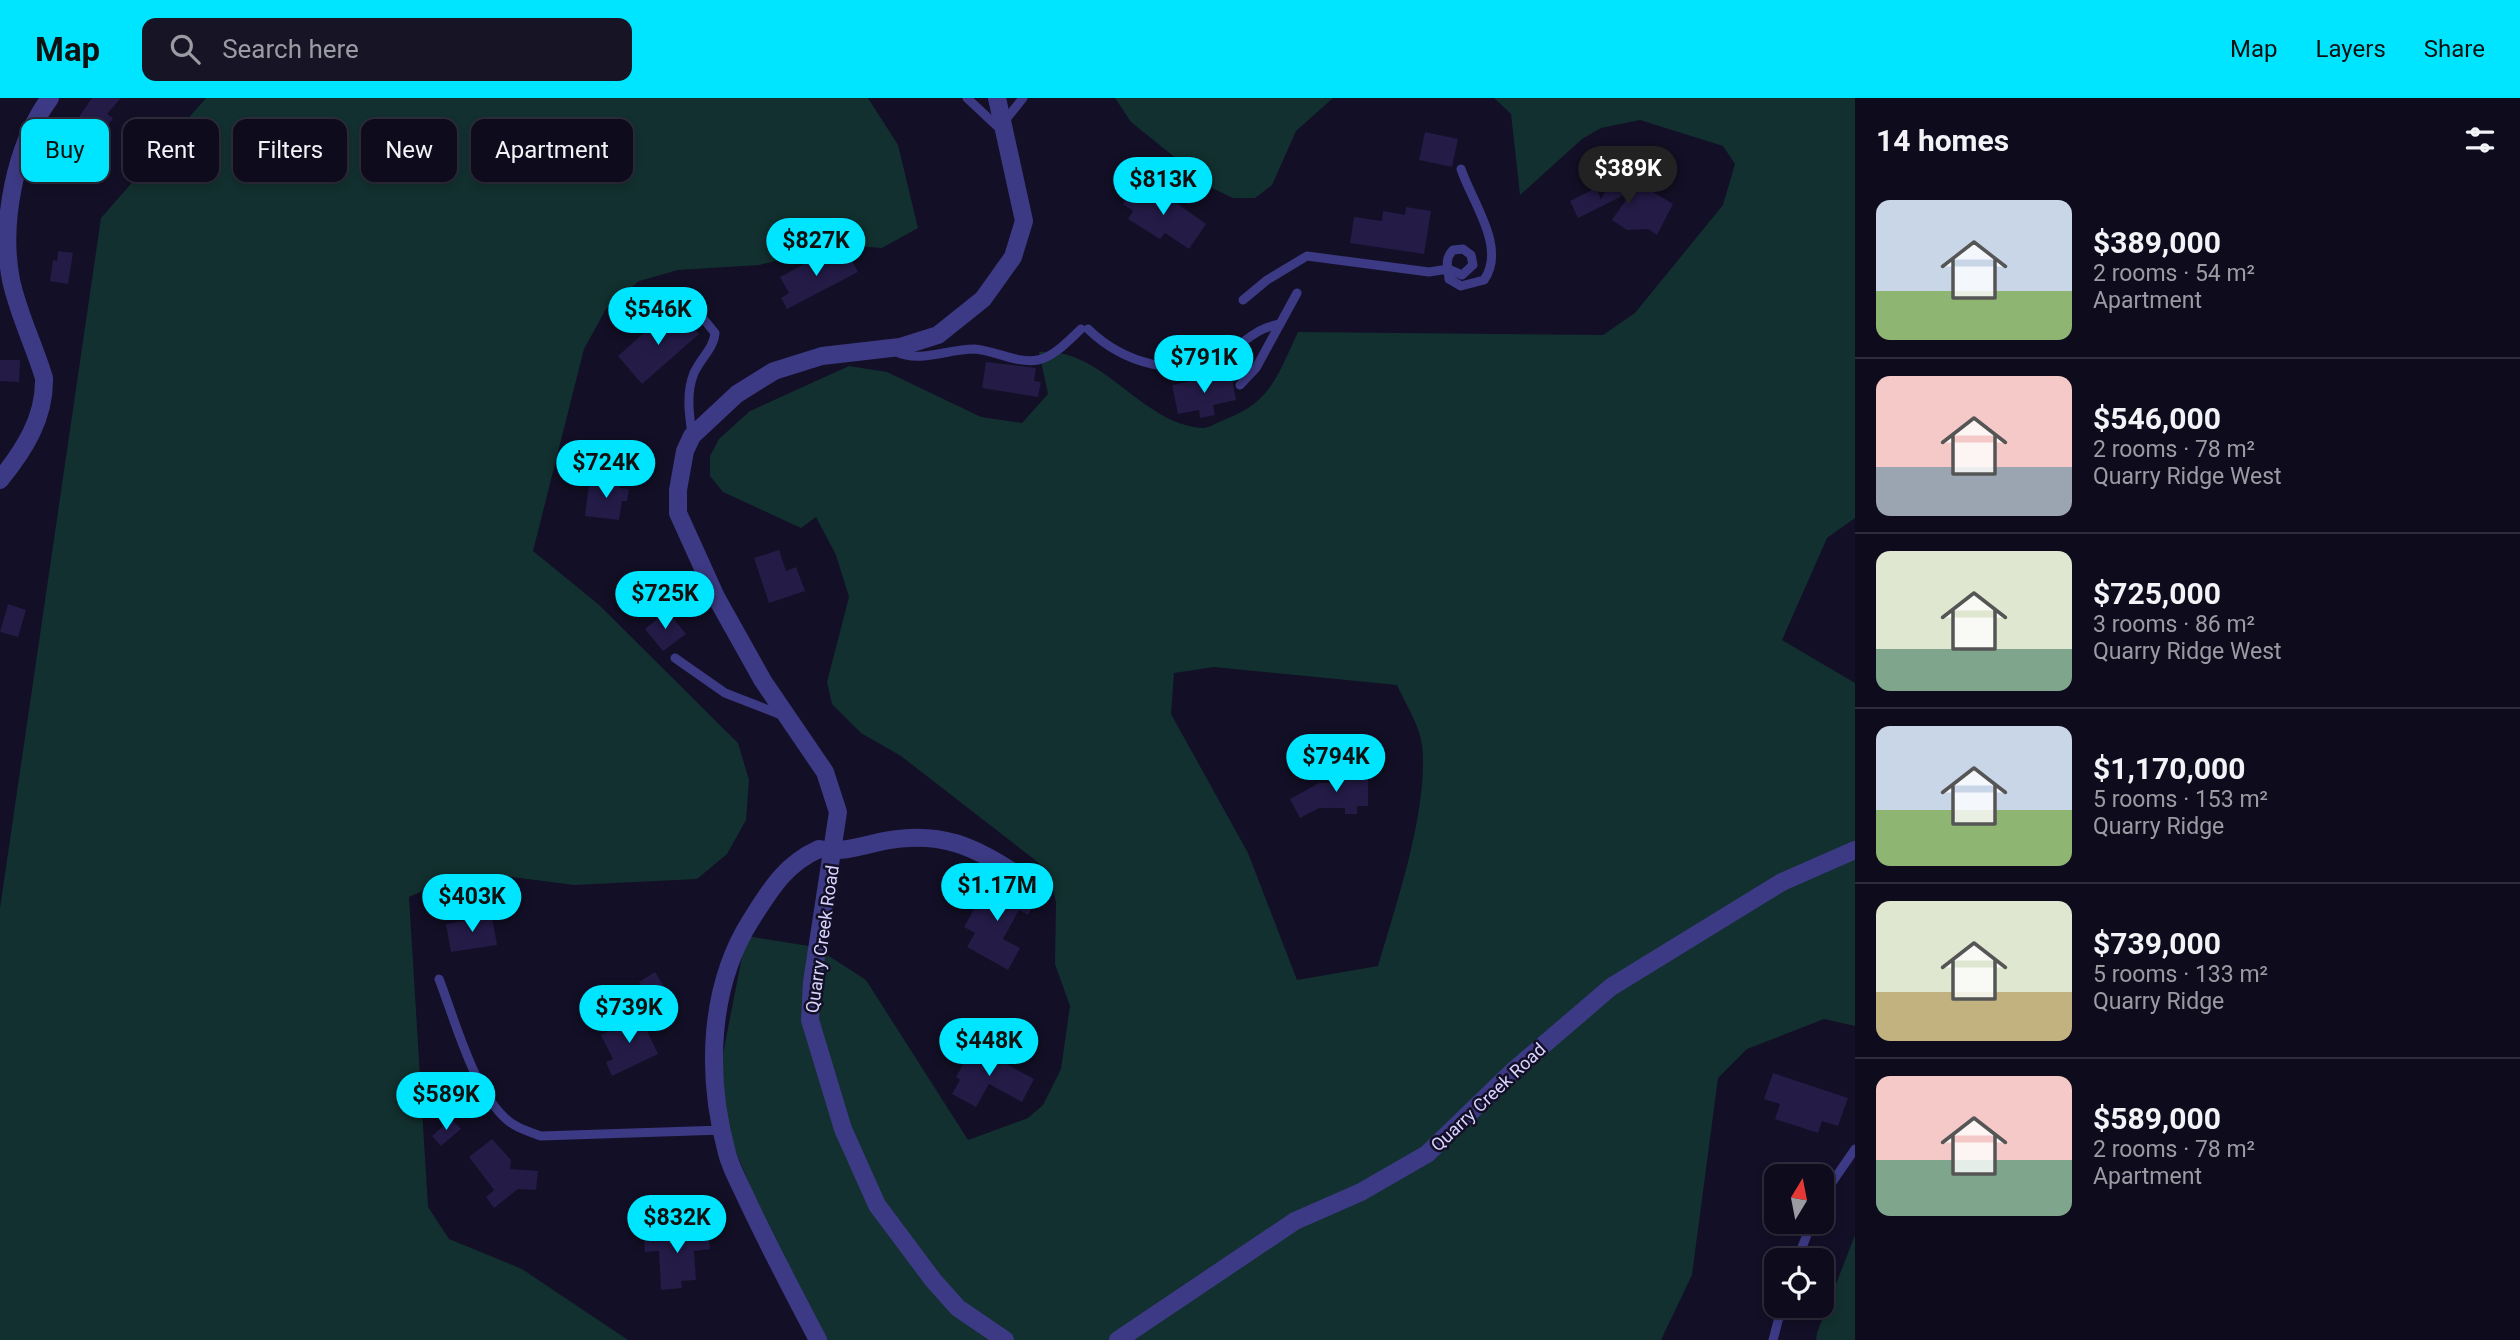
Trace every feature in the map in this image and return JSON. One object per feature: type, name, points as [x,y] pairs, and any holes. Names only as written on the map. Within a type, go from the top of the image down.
[{"type":"street","points":[[0,480],[33,433],[44,391],[44,378],[12,282],[6,248],[12,199],[27,139],[50,98]]},
{"type":"street","points":[[692,436],[737,394],[774,371],[822,356],[890,348],[939,335],[983,299],[1013,257],[1024,221],[997,98]]},
{"type":"street","name":"Quarry Creek Road","points":[[692,436],[681,468],[678,513],[716,597],[763,681],[825,772],[838,812],[812,982],[810,1020],[843,1129],[877,1205],[933,1280],[958,1308],[1005,1340]]},
{"type":"street","points":[[818,1340],[727,1154],[712,1076],[715,1028],[724,983],[742,935],[784,871],[819,849],[833,852],[916,835],[940,837],[985,857],[1021,878]]},
{"type":"street","name":"Quarry Creek Road","points":[[1118,1340],[1296,1222],[1361,1192],[1427,1154],[1513,1071],[1611,987],[1782,881],[1855,850]]},
{"type":"lane","points":[[967,98],[1003,129],[1023,98]]},
{"type":"lane","points":[[1244,300],[1267,280],[1307,256],[1429,272],[1448,269],[1450,281],[1461,286],[1477,284],[1489,272],[1493,255],[1490,237],[1461,169]]},
{"type":"lane","points":[[1240,385],[1256,368],[1297,293]]},
{"type":"lane","points":[[692,436],[688,410],[691,385],[715,333],[697,312]]},
{"type":"lane","points":[[890,348],[903,355],[919,357],[949,350],[976,349],[1036,360],[1046,358],[1085,329],[1104,345],[1169,368],[1195,365],[1223,356],[1261,327],[1280,324]]},
{"type":"lane","points":[[675,658],[724,692],[788,717]]},
{"type":"lane","points":[[439,979],[484,1091],[503,1116],[522,1129],[541,1136],[723,1130]]},
{"type":"lane","points":[[1834,1180],[1855,1149]]},
{"type":"lane","points":[[1773,1340],[1779,1318]]},
{"type":"green space","points":[[206,98],[868,98],[898,145],[918,228],[882,248],[839,245],[759,265],[678,270],[639,281],[606,309],[584,349],[533,551],[598,604],[738,743],[749,780],[746,820],[727,854],[697,879],[574,885],[489,874],[447,880],[409,897],[428,1207],[449,1239],[522,1269],[628,1340],[0,1340],[0,908],[101,218],[132,182],[219,182],[219,119],[188,119]]},
{"type":"green space","points":[[1115,98],[1333,98],[1296,131],[1272,185],[1255,198],[1233,198],[1214,189],[1131,122]]},
{"type":"green space","points":[[1494,98],[1855,98],[1855,518],[1827,538],[1782,640],[1855,683],[1855,1026],[1824,1019],[1747,1049],[1718,1078],[1692,1275],[1661,1340],[815,1340],[714,1100],[746,936],[815,947],[866,980],[968,1140],[1028,1118],[1043,1105],[1061,1069],[1070,1006],[1055,964],[1056,902],[1048,870],[901,756],[861,733],[832,704],[827,682],[849,597],[836,555],[816,517],[801,528],[723,492],[710,476],[710,456],[719,439],[750,411],[849,366],[887,372],[981,417],[1022,423],[1048,394],[1039,352],[1062,353],[1082,360],[1102,372],[1158,413],[1179,423],[1204,428],[1241,412],[1264,395],[1279,373],[1298,332],[1603,335],[1635,313],[1723,205],[1735,164],[1723,146],[1640,120],[1601,128],[1582,139],[1520,195],[1511,114]],"holes":[[[1214,667],[1397,685],[1421,738],[1423,770],[1416,827],[1378,966],[1297,980],[1248,853],[1171,714],[1174,673]]]},
{"type":"green space","points":[[1855,1235],[1855,1340],[1816,1340],[1823,1318],[1834,1318],[1834,1289]]},
{"type":"building","points":[[92,98],[121,98],[107,114],[113,118],[109,124],[109,119],[79,117]]},
{"type":"building","points":[[1425,132],[1458,139],[1452,167],[1419,160]]},
{"type":"building","points":[[1615,175],[1635,187],[1638,183],[1673,204],[1657,235],[1648,229],[1627,230],[1612,220],[1632,191],[1578,218],[1570,201],[1596,188],[1601,199]]},
{"type":"building","points":[[1136,185],[1156,199],[1161,192],[1206,224],[1189,249],[1165,233],[1160,239],[1128,219],[1133,211],[1123,204]]},
{"type":"building","points":[[1406,207],[1431,211],[1424,254],[1350,243],[1354,217],[1382,221],[1383,211],[1405,215]]},
{"type":"building","points":[[846,249],[858,272],[787,309],[781,298],[789,293],[780,277],[812,260],[815,266]]},
{"type":"building","points":[[58,251],[73,253],[68,284],[50,281],[53,260],[57,261]]},
{"type":"building","points":[[681,314],[699,334],[642,384],[618,356],[663,316],[670,324]]},
{"type":"building","points":[[0,360],[20,360],[19,382],[0,381]]},
{"type":"building","points":[[986,362],[1036,368],[1034,381],[1041,382],[1038,397],[982,388]]},
{"type":"building","points":[[1231,373],[1236,400],[1213,405],[1215,415],[1200,418],[1199,410],[1178,414],[1172,385]]},
{"type":"building","points":[[605,478],[621,480],[620,488],[629,489],[627,501],[622,501],[619,520],[585,516],[589,484],[604,485]]},
{"type":"building","points":[[779,550],[786,571],[796,567],[805,591],[769,603],[754,558]]},
{"type":"building","points":[[8,604],[26,610],[18,637],[0,632]]},
{"type":"building","points":[[667,611],[686,634],[663,651],[645,629]]},
{"type":"building","points":[[1368,767],[1368,806],[1357,806],[1357,814],[1345,814],[1345,808],[1319,808],[1300,818],[1290,799],[1319,783],[1331,783],[1331,778],[1350,778],[1350,768]]},
{"type":"building","points":[[1006,881],[1030,893],[1026,901],[1034,904],[1028,915],[1019,910],[1003,939],[1020,948],[1008,970],[967,947],[975,933],[964,927],[987,886],[999,893]]},
{"type":"building","points":[[492,917],[497,945],[451,952],[446,924]]},
{"type":"building","points":[[655,972],[668,993],[652,1003],[639,982]]},
{"type":"building","points":[[645,1015],[651,1028],[647,1031],[658,1054],[612,1076],[606,1062],[613,1059],[601,1035]]},
{"type":"building","points":[[973,1046],[1034,1079],[1022,1102],[989,1084],[976,1107],[952,1094],[960,1080],[956,1077]]},
{"type":"building","points":[[1773,1073],[1848,1098],[1838,1126],[1822,1121],[1818,1133],[1775,1119],[1780,1104],[1764,1099]]},
{"type":"building","points":[[451,1119],[461,1129],[441,1146],[432,1136]]},
{"type":"building","points":[[492,1139],[511,1160],[510,1169],[538,1171],[536,1190],[518,1189],[494,1208],[486,1197],[494,1190],[469,1157]]},
{"type":"building","points":[[709,1230],[710,1249],[694,1251],[696,1280],[681,1281],[682,1288],[661,1290],[659,1251],[645,1252],[644,1234]]}]
